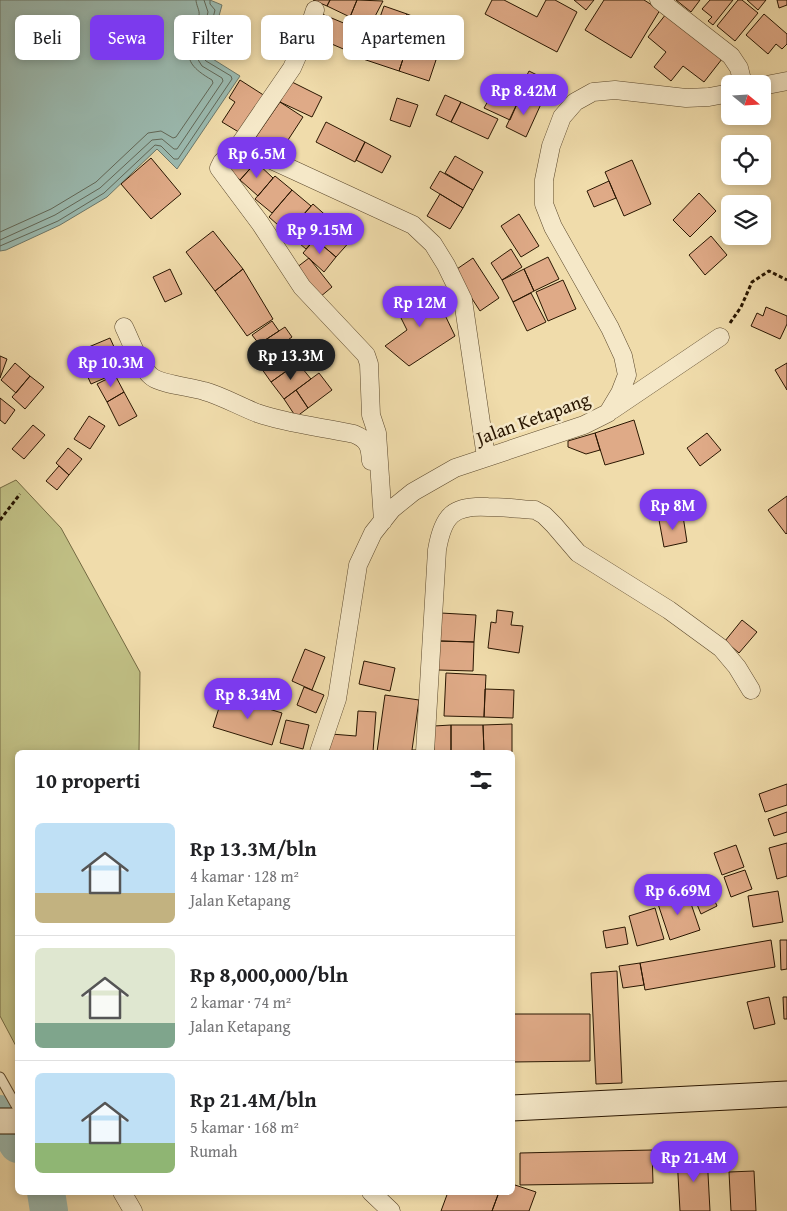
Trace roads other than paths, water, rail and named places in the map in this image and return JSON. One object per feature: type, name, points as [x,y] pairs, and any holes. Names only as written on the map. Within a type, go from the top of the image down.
[{"type":"main road","points":[[515,1108],[787,1094]]},
{"type":"street","points":[[659,0],[731,56],[739,68],[741,75]]},
{"type":"street","points":[[315,10],[292,68],[240,144],[222,162],[219,168],[260,223],[302,287],[366,355],[369,364],[371,415],[377,433],[380,525]]},
{"type":"street","points":[[771,84],[787,81]]},
{"type":"street","name":"Jalan Ketapang","points":[[320,750],[337,698],[358,565],[380,525],[392,509],[413,492],[455,468],[584,425],[608,413],[620,393],[627,375],[623,356],[610,328],[553,228],[544,204],[544,180],[551,146],[562,117],[575,102],[593,92],[615,90],[686,98],[710,97],[721,94]]},
{"type":"street","points":[[263,156],[413,225],[433,244],[446,265],[463,300],[486,457]]},
{"type":"street","points":[[124,327],[147,372],[154,378],[210,392],[255,412],[284,421],[362,437],[370,445],[380,525]]},
{"type":"street","points":[[608,413],[720,337]]},
{"type":"street","points":[[425,750],[437,550],[440,533],[447,519],[452,514],[471,506],[535,510],[544,515],[578,553],[669,610],[721,648],[737,667],[751,690]]},
{"type":"street","points":[[124,1195],[133,1211]]},
{"type":"street","points":[[374,1195],[392,1211]]},
{"type":"lane","points":[[0,1077],[11,1118]]},
{"type":"water","points":[[0,0],[210,0],[222,5],[219,15],[174,15],[174,60],[214,60],[240,76],[177,169],[157,149],[107,197],[60,225],[0,251]]},
{"type":"waterway","points":[[0,1114],[15,1139]]},
{"type":"waterway","points":[[46,1195],[49,1211]]}]
